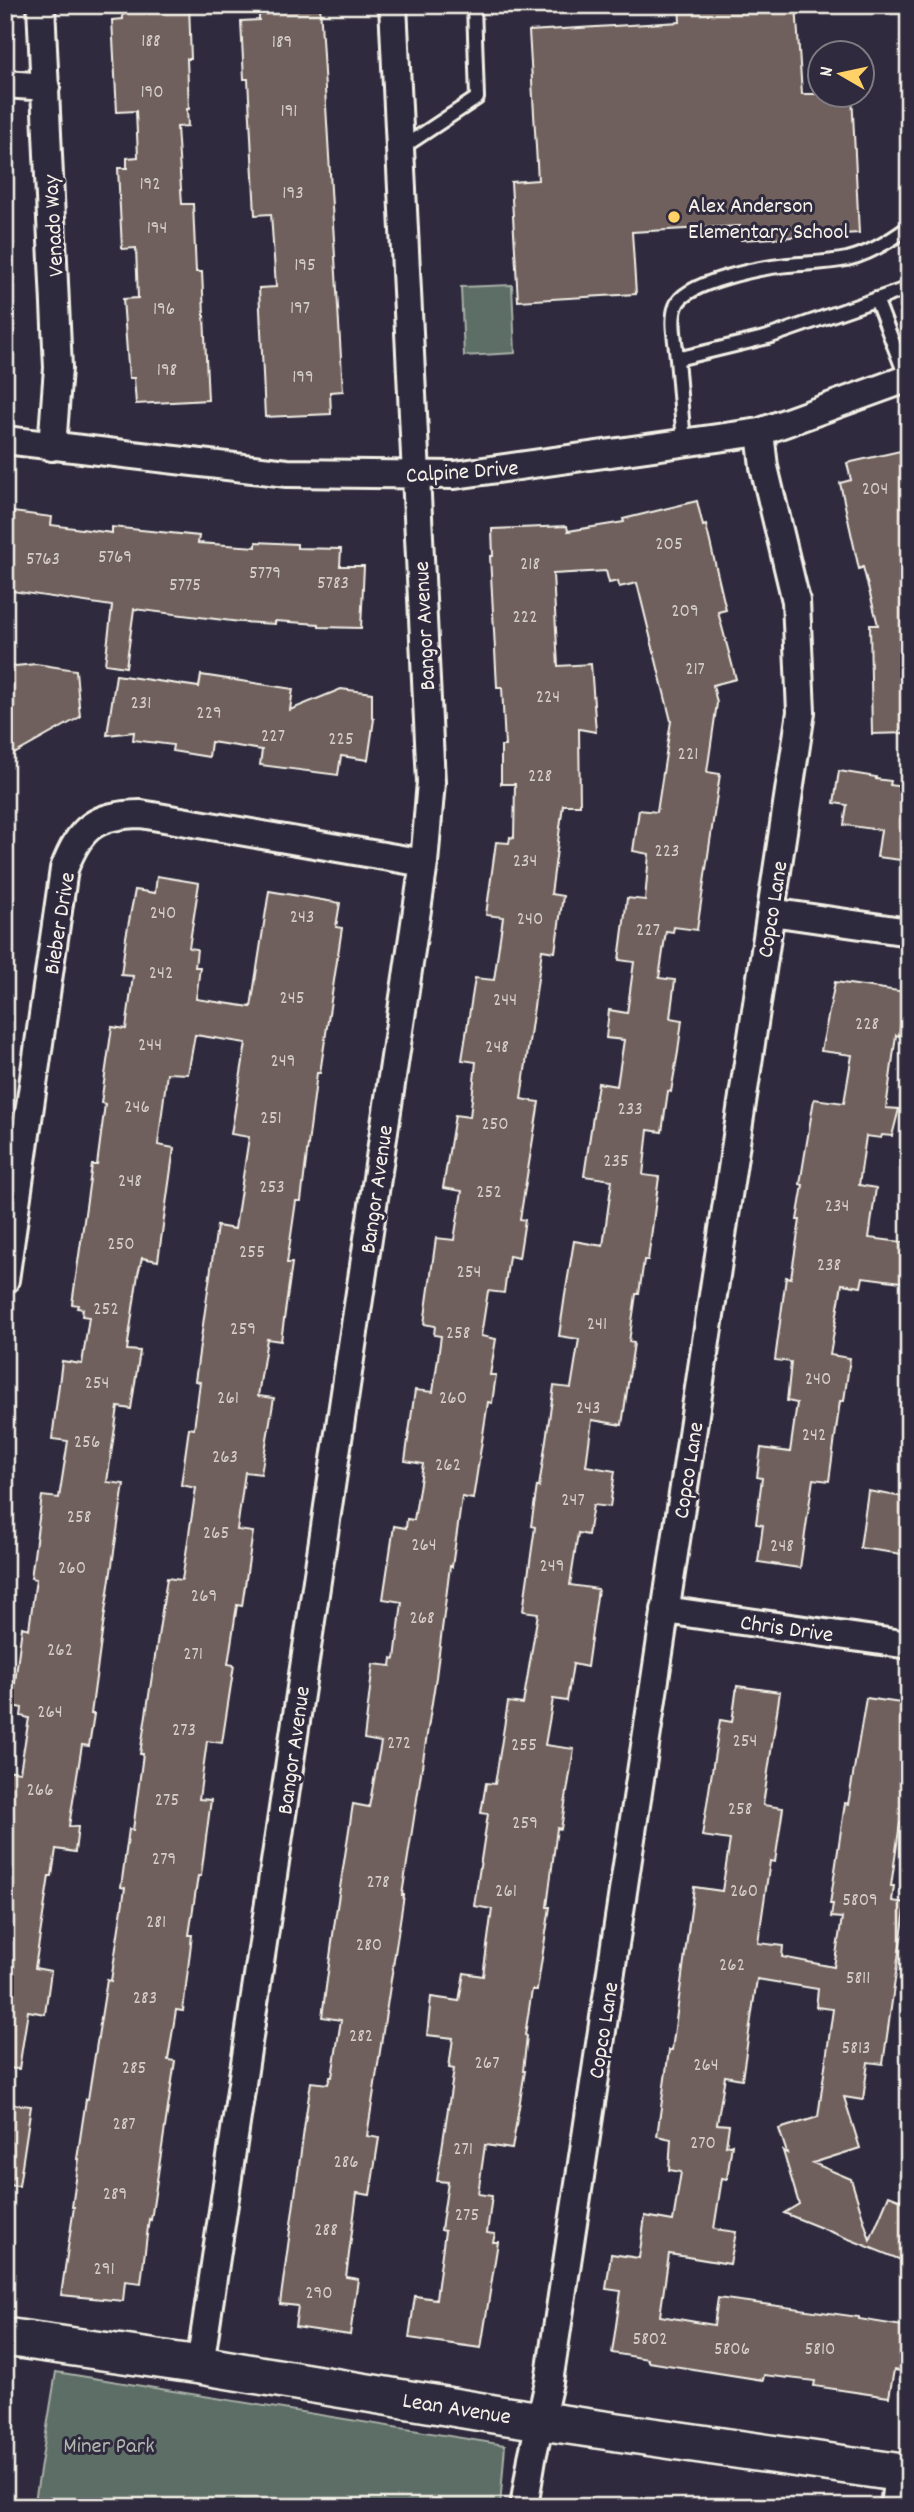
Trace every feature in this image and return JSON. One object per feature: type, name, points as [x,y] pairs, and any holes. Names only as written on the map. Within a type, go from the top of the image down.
[{"type":"street","name":"Venado Way","points":[[41,5],[58,368],[51,447]]},
{"type":"street","name":"Bangor Avenue","points":[[200,2365],[424,863],[431,782],[393,5]]},
{"type":"street","points":[[5,84],[46,87]]},
{"type":"street","name":"Calpine Drive","points":[[5,440],[286,473],[455,475],[760,432],[908,378]]},
{"type":"street","name":"Copco Lane","points":[[524,2507],[549,2382],[801,712],[796,601],[764,467],[760,432]]},
{"type":"street","name":"Bieber Drive","points":[[5,1280],[64,869],[74,844],[91,825],[115,814],[141,814],[424,863]]},
{"type":"street","points":[[771,912],[909,932]]},
{"type":"street","name":"Chris Drive","points":[[665,1610],[909,1645]]},
{"type":"street","name":"Lean Avenue","points":[[5,2337],[200,2365],[540,2421],[900,2485]]},
{"type":"lane","points":[[400,149],[477,98],[474,5]]},
{"type":"lane","points":[[684,442],[675,306],[681,296],[703,283],[774,267],[849,258],[887,243],[909,227]]},
{"type":"lane","points":[[677,359],[768,337],[909,288]]},
{"type":"lane","points":[[876,299],[908,378]]},
{"type":"green space","points":[[512,285],[515,353],[464,356],[461,287]]},
{"type":"green space","name":"Miner Park","points":[[56,2372],[505,2445],[500,2507],[34,2507]]},
{"type":"building","points":[[122,5],[189,5],[191,59],[187,59],[188,126],[177,127],[182,204],[193,204],[196,272],[202,272],[208,400],[136,404],[134,378],[129,378],[123,299],[138,298],[136,248],[122,249],[118,168],[127,168],[127,158],[138,157],[136,111],[117,112],[112,20],[123,19]]},
{"type":"building","points":[[259,5],[320,5],[343,391],[330,392],[331,414],[265,417],[259,288],[276,287],[271,214],[255,215],[248,79],[244,79],[241,21],[259,20]]},
{"type":"building","points":[[679,5],[796,5],[802,94],[806,94],[806,108],[853,108],[859,233],[741,240],[740,226],[632,232],[636,294],[518,301],[511,182],[538,180],[529,31],[680,22]]},
{"type":"building","points":[[909,449],[909,733],[872,734],[870,625],[878,625],[863,567],[859,569],[840,483],[851,480],[847,463]]},
{"type":"building","points":[[697,501],[703,526],[706,525],[726,610],[718,612],[736,679],[713,685],[717,703],[707,772],[720,774],[697,930],[674,927],[673,932],[666,931],[659,978],[675,980],[670,1018],[682,1020],[678,1052],[671,1092],[668,1091],[662,1132],[648,1130],[643,1175],[659,1177],[648,1260],[644,1260],[639,1294],[636,1294],[629,1342],[634,1343],[622,1425],[592,1420],[586,1466],[615,1471],[610,1507],[593,1505],[588,1535],[578,1533],[570,1585],[598,1589],[587,1667],[573,1664],[567,1701],[553,1699],[545,1745],[574,1749],[561,1829],[557,1828],[547,1907],[550,1907],[537,1990],[532,1990],[525,2035],[525,2071],[512,2149],[485,2145],[478,2194],[492,2196],[487,2233],[495,2234],[493,2242],[498,2242],[481,2348],[409,2338],[415,2296],[436,2299],[448,2182],[437,2181],[454,2069],[449,2068],[453,2038],[427,2035],[431,1997],[459,2001],[464,1973],[483,1976],[492,1909],[474,1906],[488,1814],[481,1813],[486,1783],[495,1784],[508,1702],[523,1704],[538,1613],[523,1611],[535,1527],[531,1526],[554,1386],[571,1388],[579,1339],[559,1336],[574,1241],[603,1246],[612,1180],[584,1176],[598,1083],[617,1086],[624,1040],[606,1038],[609,1010],[627,1013],[634,962],[619,960],[627,898],[645,900],[649,854],[633,851],[639,810],[657,812],[671,721],[637,583],[619,587],[618,581],[609,583],[606,571],[553,574],[558,666],[591,664],[596,732],[579,729],[580,805],[563,805],[551,894],[563,896],[555,952],[542,950],[521,1099],[539,1102],[520,1219],[525,1220],[519,1258],[509,1256],[504,1293],[488,1291],[481,1336],[496,1339],[490,1375],[496,1375],[492,1403],[488,1402],[473,1499],[462,1497],[452,1567],[450,1566],[436,1677],[367,2136],[379,2138],[370,2195],[357,2193],[346,2277],[358,2279],[350,2335],[295,2327],[298,2306],[280,2304],[306,2115],[311,2082],[328,2084],[332,2077],[341,2020],[322,2017],[335,1920],[353,1804],[369,1807],[381,1742],[364,1739],[373,1664],[391,1666],[392,1658],[395,1659],[402,1602],[383,1599],[394,1526],[406,1528],[407,1519],[414,1520],[423,1464],[405,1461],[415,1390],[433,1392],[437,1365],[441,1336],[434,1335],[435,1326],[424,1324],[436,1238],[454,1240],[462,1191],[443,1188],[455,1115],[470,1117],[476,1062],[462,1060],[475,978],[494,980],[503,917],[486,915],[496,842],[509,843],[510,837],[514,838],[515,784],[501,784],[501,746],[505,746],[502,687],[497,687],[490,556],[493,556],[492,529],[567,526],[568,531],[624,522],[623,519]]},
{"type":"building","points":[[5,511],[52,517],[51,525],[112,533],[112,527],[199,536],[198,543],[256,547],[256,542],[297,544],[297,548],[341,549],[340,566],[364,566],[361,628],[319,627],[319,624],[275,621],[275,624],[240,622],[134,609],[126,667],[105,664],[112,606],[5,590]]},
{"type":"building","points":[[36,664],[76,670],[80,717],[5,759],[5,667]]},
{"type":"building","points":[[116,675],[199,687],[201,675],[293,689],[290,710],[341,689],[372,693],[374,719],[368,760],[341,756],[338,775],[260,765],[262,750],[211,742],[209,757],[172,751],[173,745],[133,740],[134,732],[107,735]]},
{"type":"building","points":[[839,771],[876,777],[891,781],[890,785],[909,788],[909,861],[877,857],[881,830],[844,825],[847,805],[834,803]]},
{"type":"building","points":[[157,876],[199,883],[189,948],[197,949],[195,967],[200,967],[196,999],[251,1007],[269,891],[340,903],[336,927],[342,928],[320,1073],[317,1073],[301,1201],[296,1201],[287,1263],[292,1263],[281,1341],[267,1339],[258,1396],[274,1398],[261,1474],[245,1472],[237,1530],[253,1532],[242,1606],[237,1605],[228,1664],[234,1665],[222,1743],[207,1741],[199,1799],[211,1800],[201,1876],[198,1876],[189,1935],[192,1935],[183,2011],[176,2010],[168,2060],[175,2061],[141,2283],[125,2281],[123,2301],[61,2295],[74,2207],[77,2159],[107,1980],[111,1981],[125,1888],[121,1887],[129,1829],[133,1830],[143,1754],[140,1754],[167,1578],[182,1580],[196,1488],[181,1485],[189,1428],[194,1429],[200,1382],[195,1381],[217,1226],[235,1229],[249,1137],[231,1134],[246,1043],[195,1035],[188,1074],[167,1073],[158,1145],[174,1148],[158,1261],[142,1258],[138,1274],[127,1350],[140,1351],[131,1409],[118,1407],[107,1482],[124,1484],[91,1714],[94,1714],[89,1746],[82,1745],[69,1826],[78,1827],[75,1852],[56,1849],[52,1876],[49,1876],[35,1968],[51,1971],[45,2014],[28,2011],[19,2069],[5,2068],[5,1770],[20,1772],[29,1718],[21,1716],[22,1708],[12,1706],[22,1627],[29,1629],[36,1579],[31,1578],[42,1496],[59,1498],[68,1441],[52,1439],[62,1361],[82,1364],[89,1317],[82,1316],[83,1309],[72,1304],[92,1165],[97,1165],[105,1104],[101,1103],[112,1027],[126,1029],[133,976],[121,975],[126,937],[135,890],[155,893]]},
{"type":"building","points":[[835,982],[906,992],[899,1036],[896,1035],[886,1108],[899,1109],[892,1136],[866,1136],[859,1185],[876,1188],[869,1238],[909,1243],[909,1283],[863,1277],[861,1287],[842,1284],[830,1355],[850,1358],[844,1401],[840,1401],[829,1481],[813,1479],[800,1568],[758,1562],[763,1525],[756,1524],[762,1478],[757,1477],[761,1448],[790,1452],[797,1403],[787,1401],[791,1362],[775,1360],[786,1277],[791,1278],[800,1220],[797,1220],[803,1185],[800,1184],[814,1099],[844,1103],[852,1055],[821,1051]]},
{"type":"building","points":[[868,1491],[909,1498],[909,1555],[860,1548]]},
{"type":"building","points":[[737,1686],[780,1692],[763,1805],[783,1808],[775,1862],[770,1861],[758,1943],[783,1946],[782,1957],[834,1967],[842,1918],[831,1917],[833,1904],[830,1904],[845,1803],[848,1804],[866,1698],[908,1704],[902,1741],[909,1742],[909,1824],[900,1823],[891,1886],[894,1886],[892,1901],[906,1903],[883,2064],[868,2062],[863,2100],[844,2097],[860,2148],[813,2163],[851,2179],[870,2240],[889,2195],[909,2203],[909,2260],[902,2257],[901,2260],[784,2213],[799,2204],[779,2129],[818,2117],[833,2009],[816,2007],[818,1989],[757,1979],[742,2079],[725,2076],[717,2124],[729,2125],[726,2146],[732,2144],[727,2179],[722,2178],[714,2229],[736,2232],[730,2264],[669,2254],[660,2316],[714,2325],[718,2298],[859,2317],[909,2327],[909,2372],[894,2370],[889,2397],[814,2386],[815,2381],[764,2375],[763,2380],[648,2362],[648,2359],[612,2353],[621,2291],[606,2289],[611,2254],[639,2258],[645,2216],[673,2221],[681,2172],[669,2170],[671,2139],[657,2136],[669,2050],[672,2050],[694,1887],[722,1891],[730,1840],[702,1836],[720,1720],[732,1722]]},
{"type":"building","points":[[5,2103],[31,2106],[19,2186],[5,2185]]},
{"type":"place","name":"Alex Anderson Elementary School","points":[[674,217]]}]
